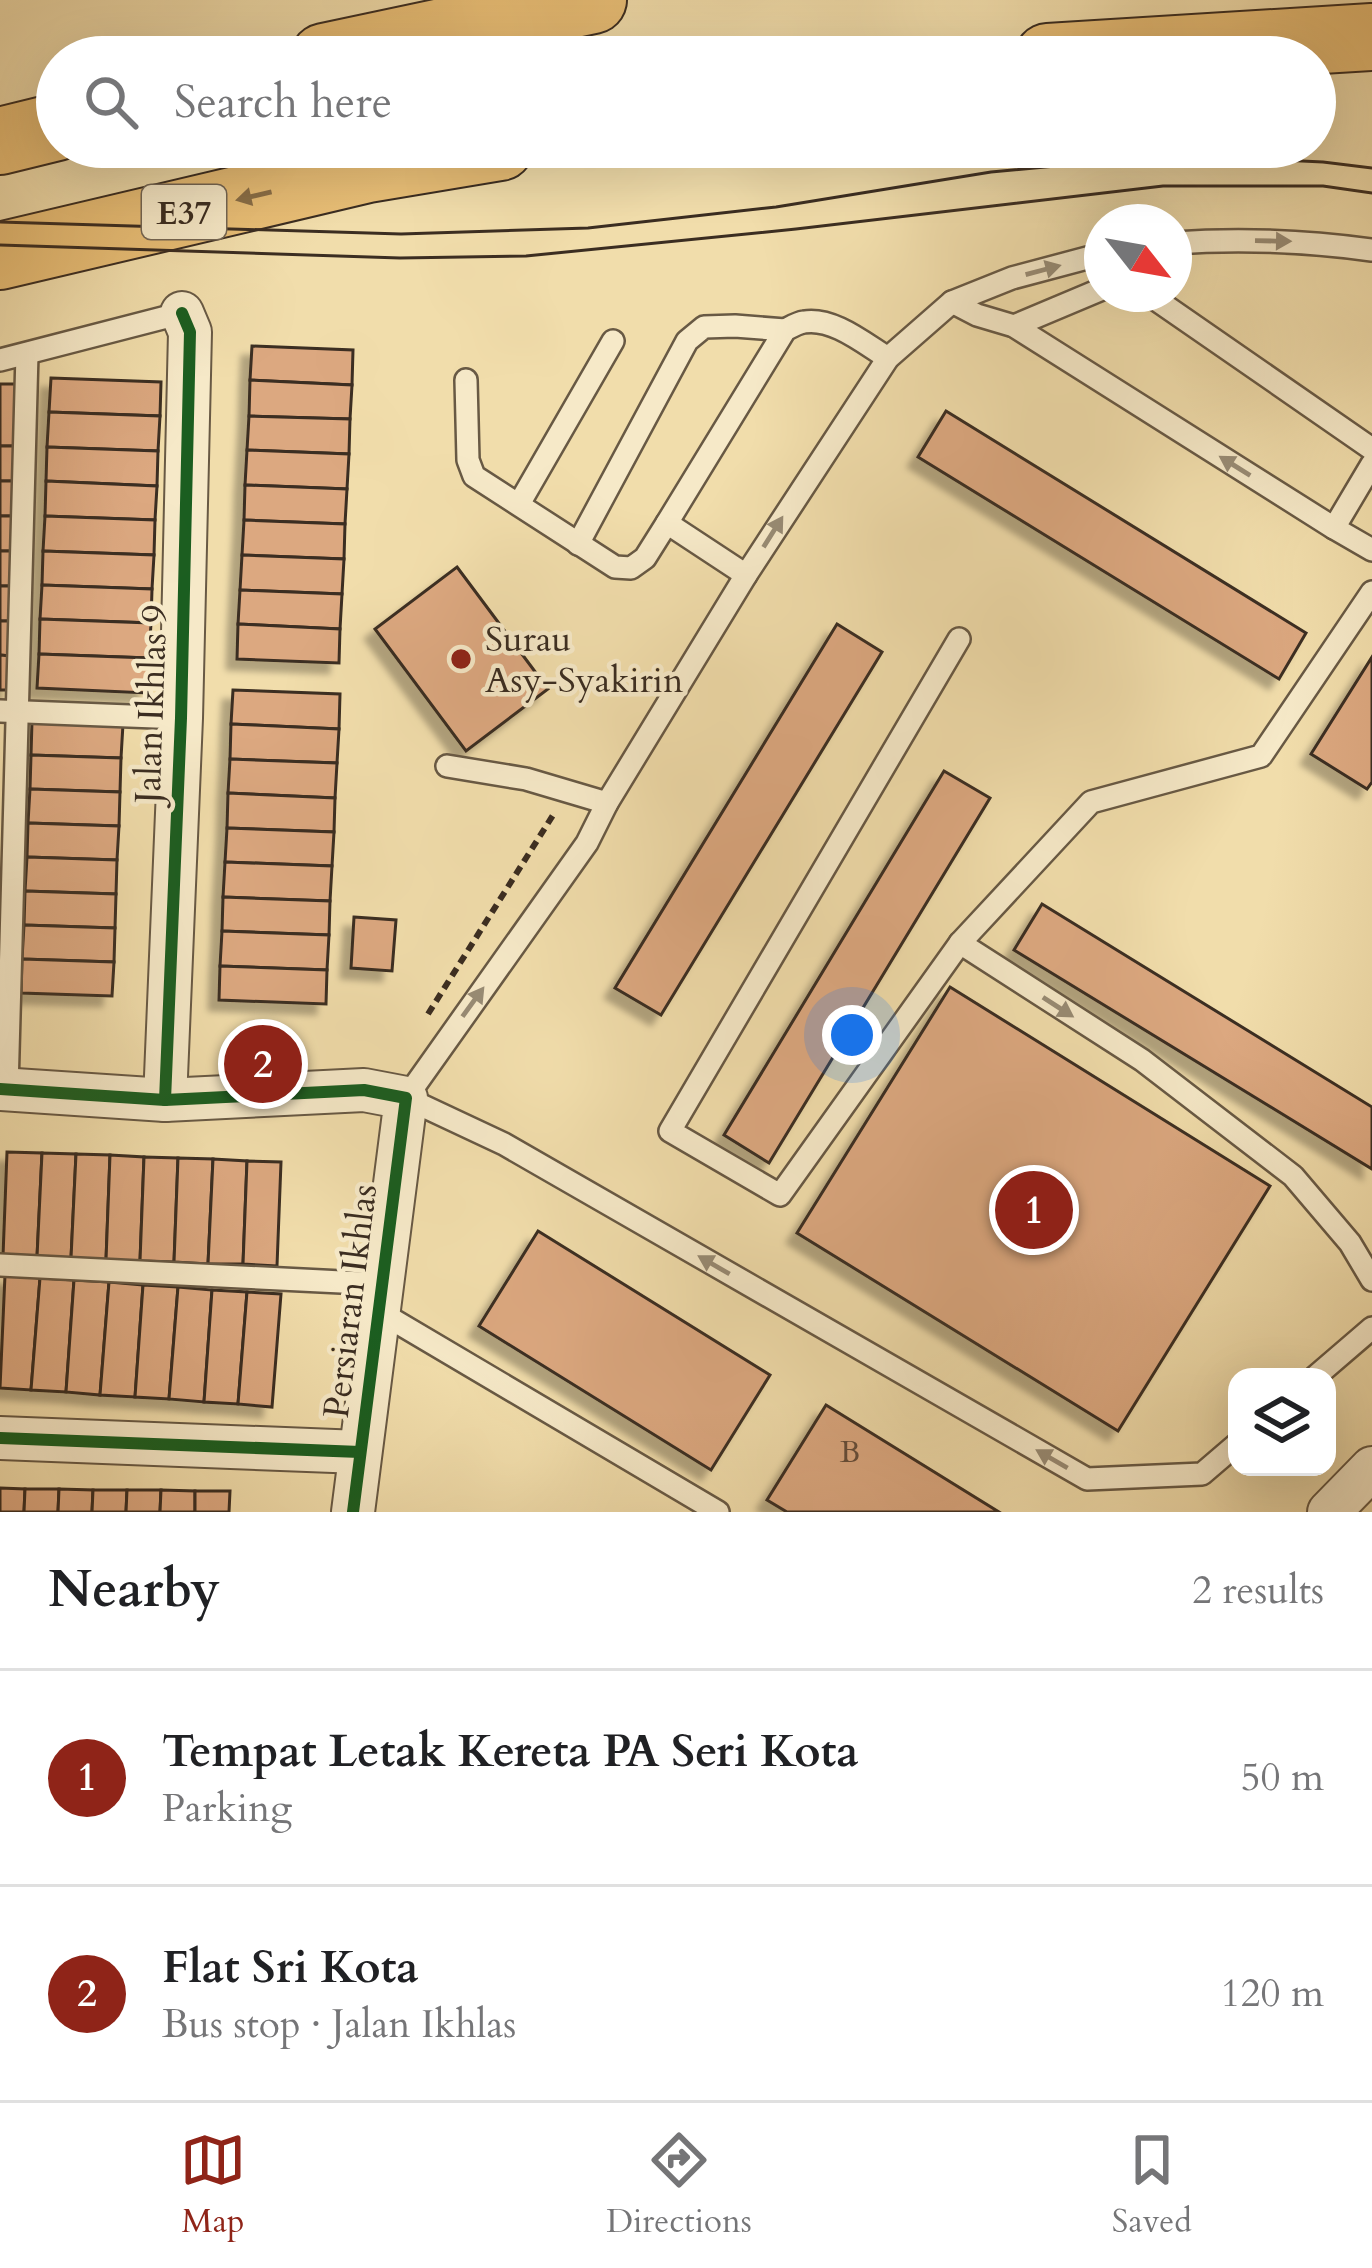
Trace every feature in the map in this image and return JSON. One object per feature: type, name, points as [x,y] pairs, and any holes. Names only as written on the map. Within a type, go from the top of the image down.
[{"type":"highway","points":[[423,36],[593,0]]},
{"type":"highway","points":[[1336,39],[1372,37]]},
{"type":"highway","points":[[0,141],[36,132]]},
{"type":"highway","name":"E37","points":[[0,256],[374,168]]},
{"type":"street","name":"Jalan Ikhlas 9","points":[[165,1100],[190,332],[182,313]]},
{"type":"street","points":[[3,1089],[165,1100],[364,1090],[406,1097]]},
{"type":"street","name":"Persiaran Ikhlas","points":[[353,1512],[406,1097]]},
{"type":"street","points":[[0,1438],[360,1452]]},
{"type":"street","points":[[1329,1512],[1372,1468]]},
{"type":"lane","points":[[1192,242],[1316,242],[1372,250]]},
{"type":"lane","points":[[1084,259],[1012,278],[952,302],[888,358],[746,575],[586,844],[406,1097],[504,1144],[1087,1479],[1202,1474],[1228,1452]]},
{"type":"lane","points":[[1014,326],[1084,297]]},
{"type":"lane","points":[[952,302],[1014,326],[1372,550]]},
{"type":"lane","points":[[1174,312],[1372,448]]},
{"type":"lane","points":[[0,360],[182,313]]},
{"type":"lane","points":[[578,544],[687,341],[704,327],[785,330],[805,321],[846,332],[888,358]]},
{"type":"lane","points":[[466,380],[468,460],[474,476],[615,567],[631,568],[645,558],[667,524],[785,330]]},
{"type":"lane","points":[[519,504],[614,341]]},
{"type":"lane","points":[[3,1089],[9,711],[27,354]]},
{"type":"lane","points":[[1334,528],[1372,464]]},
{"type":"lane","points":[[667,524],[746,575]]},
{"type":"lane","points":[[959,639],[670,1131],[780,1195],[960,943],[1091,802],[1261,756],[1372,592]]},
{"type":"lane","points":[[9,711],[181,718]]},
{"type":"lane","points":[[447,766],[526,779],[607,803]]},
{"type":"lane","points":[[960,943],[1142,1060],[1293,1176],[1350,1243],[1372,1280]]},
{"type":"lane","points":[[0,1265],[380,1298],[718,1512]]},
{"type":"lane","points":[[1325,1368],[1372,1328]]},
{"type":"path","points":[[425,1018],[568,791]]},
{"type":"building","points":[[252,346],[353,350],[352,385],[250,380]]},
{"type":"building","points":[[51,378],[161,382],[160,416],[49,412]]},
{"type":"building","points":[[250,380],[352,385],[350,419],[249,416]]},
{"type":"building","points":[[0,384],[17,384],[16,446],[0,446]]},
{"type":"building","points":[[946,411],[1306,633],[1279,679],[918,457]]},
{"type":"building","points":[[49,412],[160,416],[158,451],[47,447]]},
{"type":"building","points":[[249,416],[350,419],[349,454],[247,450]]},
{"type":"building","points":[[0,446],[16,446],[15,481],[0,481]]},
{"type":"building","points":[[47,447],[158,451],[157,486],[46,481]]},
{"type":"building","points":[[247,450],[349,454],[347,489],[245,485]]},
{"type":"building","points":[[0,481],[15,481],[14,516],[0,516]]},
{"type":"building","points":[[46,481],[157,486],[155,520],[45,516]]},
{"type":"building","points":[[245,485],[347,489],[345,524],[244,520]]},
{"type":"building","points":[[0,516],[14,516],[13,551],[0,551]]},
{"type":"building","points":[[45,516],[155,520],[154,555],[43,551]]},
{"type":"building","points":[[244,520],[345,524],[344,559],[242,555]]},
{"type":"building","points":[[0,551],[13,551],[13,586],[0,586]]},
{"type":"building","points":[[43,551],[154,555],[152,589],[42,585]]},
{"type":"building","points":[[242,555],[344,559],[342,594],[240,590]]},
{"type":"building","name":"Surau Asy-Syakirin","points":[[457,567],[548,689],[466,751],[375,629]]},
{"type":"building","points":[[42,585],[152,589],[151,623],[40,619]]},
{"type":"building","points":[[0,586],[13,586],[12,621],[0,621]]},
{"type":"building","points":[[240,590],[342,594],[340,629],[238,624]]},
{"type":"building","points":[[40,619],[151,623],[149,658],[39,654]]},
{"type":"building","points":[[0,621],[12,621],[11,656],[0,655]]},
{"type":"building","points":[[238,624],[340,629],[339,663],[237,659]]},
{"type":"building","points":[[837,624],[882,652],[661,1015],[615,988]]},
{"type":"building","points":[[39,654],[149,658],[148,693],[37,688]]},
{"type":"building","points":[[0,655],[11,656],[10,690],[0,690]]},
{"type":"building","points":[[1372,657],[1372,782],[1367,789],[1311,754]]},
{"type":"building","points":[[233,690],[340,694],[339,729],[231,724]]},
{"type":"building","points":[[32,721],[123,724],[121,758],[31,755]]},
{"type":"building","points":[[231,724],[339,729],[337,763],[230,759]]},
{"type":"building","points":[[31,755],[121,758],[120,792],[30,789]]},
{"type":"building","points":[[230,759],[337,763],[335,798],[228,793]]},
{"type":"building","points":[[944,771],[990,798],[769,1163],[724,1135]]},
{"type":"building","points":[[30,789],[120,792],[119,826],[28,823]]},
{"type":"building","points":[[228,793],[335,798],[334,832],[227,828]]},
{"type":"building","points":[[28,823],[119,826],[117,860],[27,857]]},
{"type":"building","points":[[227,828],[334,832],[332,866],[225,862]]},
{"type":"building","points":[[27,857],[117,860],[116,894],[25,891]]},
{"type":"building","points":[[225,862],[332,866],[330,901],[223,897]]},
{"type":"building","points":[[25,891],[116,894],[115,928],[24,925]]},
{"type":"building","points":[[223,897],[330,901],[329,935],[222,931]]},
{"type":"building","points":[[1042,904],[1372,1107],[1372,1169],[1014,950]]},
{"type":"building","points":[[354,917],[396,920],[392,971],[351,968]]},
{"type":"building","points":[[24,925],[115,928],[114,962],[22,959]]},
{"type":"building","points":[[222,931],[329,935],[327,970],[220,966]]},
{"type":"building","points":[[22,959],[114,962],[112,996],[21,993]]},
{"type":"building","points":[[220,966],[327,970],[326,1004],[219,1000]]},
{"type":"building","points":[[950,987],[1270,1186],[1118,1431],[797,1233]]},
{"type":"building","points":[[7,1152],[42,1153],[37,1257],[3,1256]]},
{"type":"building","points":[[42,1153],[76,1154],[71,1258],[37,1257]]},
{"type":"building","points":[[76,1154],[110,1155],[106,1260],[71,1258]]},
{"type":"building","points":[[110,1155],[144,1157],[140,1261],[106,1260]]},
{"type":"building","points":[[144,1157],[178,1158],[174,1262],[140,1261]]},
{"type":"building","points":[[178,1158],[213,1159],[208,1264],[174,1262]]},
{"type":"building","points":[[213,1159],[247,1161],[243,1264],[208,1264]]},
{"type":"building","points":[[247,1161],[281,1162],[277,1266],[243,1264]]},
{"type":"building","points":[[538,1231],[770,1375],[711,1470],[479,1326]]},
{"type":"building","points":[[5,1275],[40,1278],[31,1390],[0,1388]]},
{"type":"building","points":[[40,1278],[74,1280],[66,1392],[31,1390]]},
{"type":"building","points":[[74,1280],[109,1282],[100,1395],[66,1392]]},
{"type":"building","points":[[109,1282],[143,1285],[135,1397],[100,1395]]},
{"type":"building","points":[[143,1285],[178,1287],[169,1399],[135,1397]]},
{"type":"building","points":[[178,1287],[212,1290],[204,1402],[169,1399]]},
{"type":"building","points":[[212,1290],[247,1292],[238,1404],[204,1402]]},
{"type":"building","points":[[247,1292],[281,1294],[272,1407],[238,1404]]},
{"type":"building","points":[[826,1405],[999,1512],[787,1512],[767,1500]]},
{"type":"building","points":[[0,1488],[25,1489],[24,1512],[0,1512]]},
{"type":"building","points":[[25,1489],[59,1489],[58,1512],[24,1512]]},
{"type":"building","points":[[59,1489],[93,1490],[92,1512],[58,1512]]},
{"type":"building","points":[[93,1490],[127,1490],[126,1512],[92,1512]]},
{"type":"building","points":[[127,1490],[161,1490],[160,1512],[126,1512]]},
{"type":"building","points":[[161,1490],[195,1491],[195,1512],[160,1512]]},
{"type":"building","points":[[195,1491],[230,1491],[229,1512],[195,1512]]},
{"type":"tram line","points":[[1336,164],[1372,168]]},
{"type":"tram line","points":[[0,222],[401,234],[588,228],[776,207],[1034,168]]},
{"type":"tram line","points":[[0,245],[400,258],[526,256],[1163,186],[1323,186],[1372,193]]},
{"type":"cycle path","points":[[165,1100],[190,332],[182,313]]},
{"type":"cycle path","points":[[0,1089],[165,1100],[364,1090],[406,1098],[353,1512]]},
{"type":"cycle path","points":[[0,1438],[360,1452]]},
{"type":"place","name":"Surau Asy-Syakirin","points":[[461,659]]},
{"type":"place","name":"Flat Sri Kota","points":[[263,1064]]},
{"type":"place","name":"Tempat Letak Kereta PA Seri Kota","points":[[1034,1210]]}]
